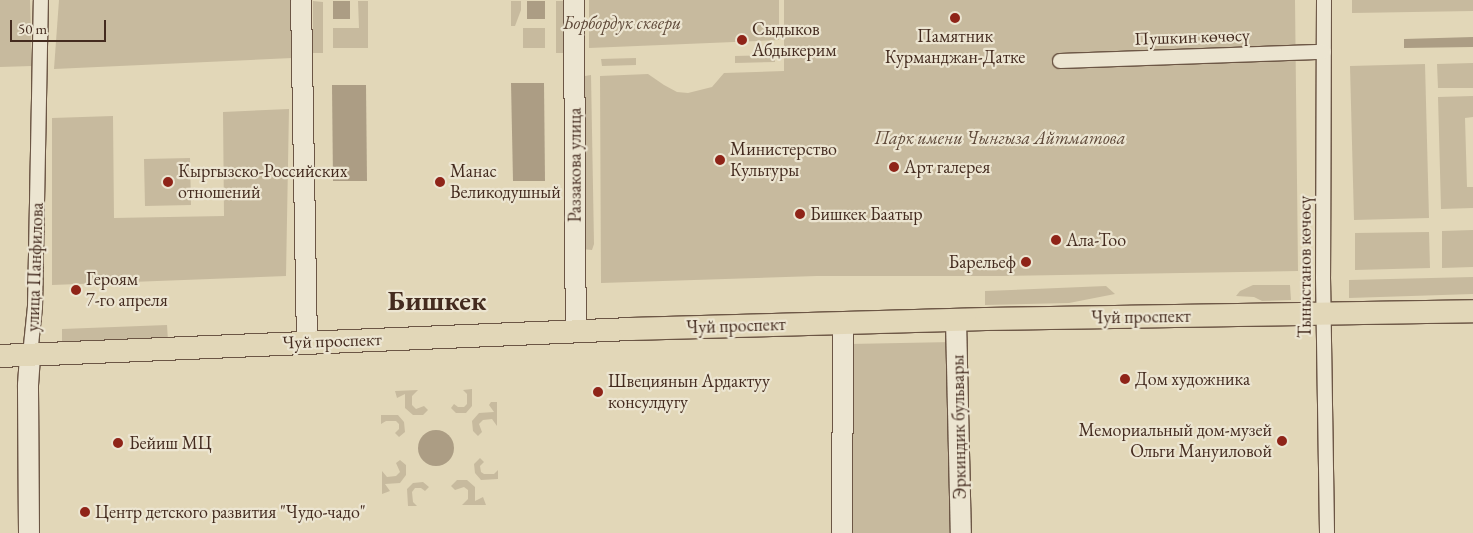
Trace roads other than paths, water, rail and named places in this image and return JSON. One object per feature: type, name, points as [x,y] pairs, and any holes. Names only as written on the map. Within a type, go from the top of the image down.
[{"type":"main road","name":"Чуй проспект","points":[[0,356],[576,331],[956,320],[1473,311]]},
{"type":"street","name":"улица Панфилова","points":[[29,533],[28,385],[35,307],[41,0]]},
{"type":"street","points":[[301,0],[307,342]]},
{"type":"street","name":"Раззакова улица","points":[[574,0],[576,331]]},
{"type":"street","name":"Тыныстанов көчөсү","points":[[1324,0],[1324,315],[1327,533]]},
{"type":"street","name":"Пушкин көчөсү","points":[[1060,60],[1324,52]]},
{"type":"street","name":"Эркиндик бульвары","points":[[956,320],[961,533]]},
{"type":"street","points":[[842,533],[843,323]]},
{"type":"place","name":"Памятник Курманджан-Датке","points":[[955,18]]},
{"type":"place","name":"Сыдыков Абдыкерим","points":[[742,40]]},
{"type":"place","name":"Министерство Культуры","points":[[720,160]]},
{"type":"place","name":"Арт галерея","points":[[894,167]]},
{"type":"place","name":"Кыргызско-Российских отношений","points":[[168,182]]},
{"type":"place","name":"Манас Великодушный","points":[[440,182]]},
{"type":"place","name":"Бишкек Баатыр","points":[[800,214]]},
{"type":"place","name":"Ала-Тоо","points":[[1056,240]]},
{"type":"place","name":"Барельеф","points":[[1026,262]]},
{"type":"place","name":"Героям 7-го апреля","points":[[76,290]]},
{"type":"place","name":"Дом художника","points":[[1125,379]]},
{"type":"place","name":"Швециянын Ардактуу консулдугу","points":[[598,392]]},
{"type":"place","name":"Мемориальный дом-музей Ольги Мануиловой","points":[[1282,441]]},
{"type":"place","name":"Бейиш МЦ","points":[[118,443]]},
{"type":"place","name":"Центр детского развития \"Чудо-чадо\"","points":[[85,512]]},
{"type":"district","name":"Бишкек","points":[[437,300]]},
{"type":"park label","name":"Борбордук сквери","points":[[622,23]]},
{"type":"park label","name":"Парк имени Чынгыза Айтматова","points":[[1000,138]]}]
